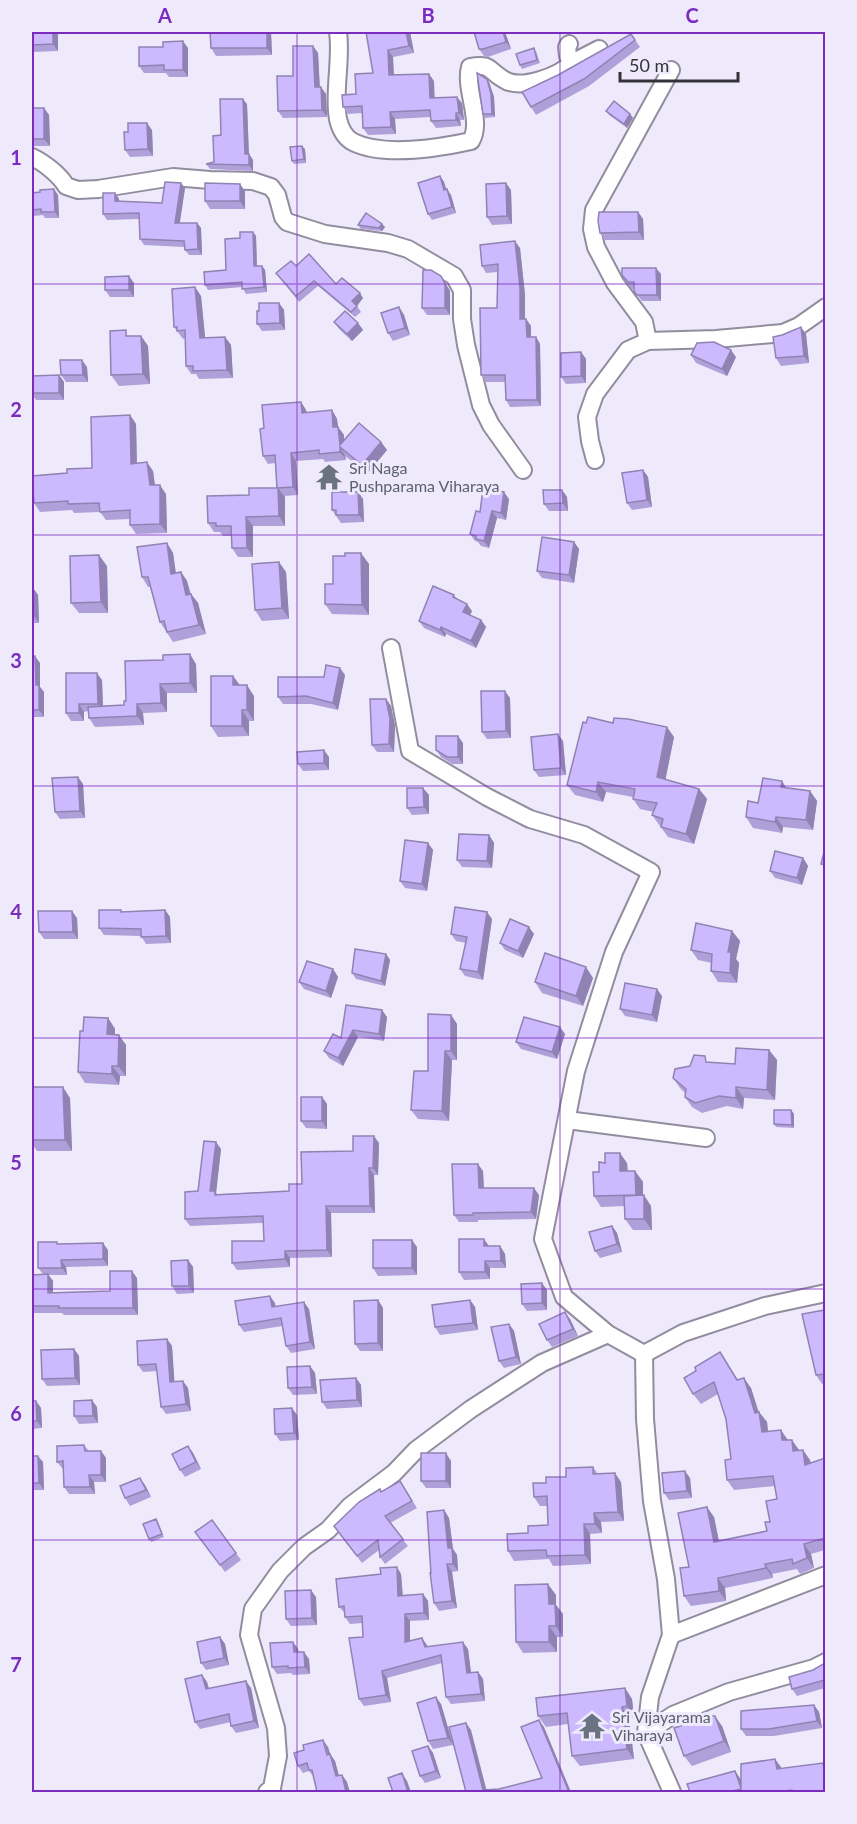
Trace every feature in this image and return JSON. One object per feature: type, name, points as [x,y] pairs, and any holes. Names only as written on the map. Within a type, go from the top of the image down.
[{"type":"street","points":[[338,32],[338,117],[342,132],[351,141],[373,148],[408,150],[471,141],[475,134],[468,76],[470,67],[480,65],[490,67],[504,80],[517,83],[539,81],[565,71],[572,63],[599,49]]},
{"type":"street","points":[[569,44],[568,56],[572,63]]},
{"type":"street","points":[[648,341],[644,321],[615,283],[596,247],[592,229],[594,210],[671,70]]},
{"type":"street","points":[[32,157],[41,161],[62,178],[66,186],[78,190],[118,187],[173,177],[253,181],[271,187],[277,195],[283,217],[287,222],[325,234],[388,243],[408,249],[439,266],[454,276],[460,284],[466,345],[481,405],[491,425],[523,470]]},
{"type":"street","points":[[595,460],[587,417],[595,394],[628,350],[648,341],[717,339],[783,333],[799,326],[825,307]]},
{"type":"street","points":[[391,648],[410,751],[487,797],[530,819],[584,835],[651,872],[614,952],[576,1071],[543,1239],[564,1297],[608,1334],[644,1354]]},
{"type":"street","points":[[567,1120],[706,1138]]},
{"type":"street","points":[[644,1354],[693,1330],[765,1306],[825,1293]]},
{"type":"street","points":[[267,1792],[272,1788],[278,1756],[276,1728],[249,1635],[253,1609],[280,1571],[304,1547],[328,1530],[350,1506],[394,1473],[416,1450],[471,1409],[542,1363],[608,1334]]},
{"type":"street","points":[[644,1354],[645,1419],[652,1501],[666,1579],[671,1635],[650,1697],[646,1733],[672,1792]]},
{"type":"street","points":[[671,1635],[825,1575]]},
{"type":"street","points":[[646,1733],[673,1715],[729,1692],[814,1668],[825,1662]]},
{"type":"building","points":[[32,32],[53,32],[53,44],[32,45]]},
{"type":"building","points":[[210,32],[267,32],[267,48],[211,48]]},
{"type":"building","points":[[366,32],[406,32],[409,46],[388,50],[389,75],[429,74],[430,98],[457,97],[459,113],[456,113],[456,120],[431,121],[430,110],[390,112],[391,127],[363,128],[362,106],[343,107],[342,95],[356,94],[355,74],[373,73]]},
{"type":"building","points":[[474,32],[503,32],[506,42],[479,49]]},
{"type":"building","points":[[631,34],[635,40],[584,79],[531,107],[522,92],[558,75]]},
{"type":"building","points":[[183,41],[183,70],[164,70],[164,65],[139,66],[139,47],[163,47],[163,42]]},
{"type":"building","points":[[293,46],[313,46],[315,87],[321,87],[322,110],[278,111],[277,76],[293,76]]},
{"type":"building","points":[[534,48],[537,60],[520,65],[516,54]]},
{"type":"building","points":[[477,73],[487,79],[491,94],[492,114],[483,114]]},
{"type":"building","points":[[220,99],[243,99],[245,154],[249,154],[249,165],[206,164],[214,162],[213,136],[221,135]]},
{"type":"building","points":[[614,101],[630,114],[624,124],[606,111]]},
{"type":"building","points":[[32,108],[44,108],[44,139],[32,139]]},
{"type":"building","points":[[128,123],[147,123],[148,149],[125,150],[124,132],[128,132]]},
{"type":"building","points":[[302,146],[304,159],[292,161],[290,147]]},
{"type":"building","points":[[440,176],[444,190],[447,189],[452,207],[428,214],[418,183]]},
{"type":"building","points":[[165,182],[181,183],[175,223],[197,223],[198,249],[185,250],[184,241],[140,239],[139,213],[103,214],[103,193],[115,193],[115,201],[162,203]]},
{"type":"building","points":[[205,183],[240,184],[240,201],[205,201]]},
{"type":"building","points":[[506,183],[507,216],[487,217],[486,184]]},
{"type":"building","points":[[54,189],[55,212],[32,210],[32,193]]},
{"type":"building","points":[[599,212],[638,212],[639,232],[600,233]]},
{"type":"building","points":[[366,213],[382,224],[379,228],[358,225]]},
{"type":"building","points":[[240,232],[253,232],[254,266],[262,266],[264,287],[242,289],[242,282],[205,285],[204,272],[226,270],[225,239],[240,238]]},
{"type":"building","points":[[515,241],[520,288],[520,319],[526,319],[527,337],[536,337],[537,400],[506,400],[505,375],[481,375],[480,308],[497,308],[498,264],[482,266],[480,245]]},
{"type":"building","points":[[309,254],[336,284],[342,278],[360,293],[352,301],[357,306],[351,312],[314,281],[296,296],[276,273],[291,261],[296,266]]},
{"type":"building","points":[[622,268],[656,268],[657,295],[637,295],[634,291],[634,282],[628,282],[622,275]]},
{"type":"building","points":[[423,270],[431,270],[441,276],[445,284],[445,308],[422,308]]},
{"type":"building","points":[[129,276],[129,290],[105,290],[105,277]]},
{"type":"building","points":[[195,287],[200,338],[225,337],[227,370],[193,371],[193,366],[186,366],[185,330],[177,331],[177,327],[174,327],[172,289]]},
{"type":"building","points":[[259,303],[279,303],[280,323],[257,324]]},
{"type":"building","points":[[399,307],[405,328],[388,333],[381,313]]},
{"type":"building","points":[[345,311],[358,323],[347,334],[334,322]]},
{"type":"building","points":[[801,327],[804,356],[776,358],[773,337]]},
{"type":"building","points":[[126,330],[126,336],[141,336],[143,374],[111,375],[110,331]]},
{"type":"building","points":[[714,342],[731,350],[722,369],[691,355],[697,343]]},
{"type":"building","points":[[581,352],[581,376],[561,377],[561,353]]},
{"type":"building","points":[[60,360],[82,360],[83,375],[61,375]]},
{"type":"building","points":[[59,375],[59,393],[32,393],[32,376]]},
{"type":"building","points":[[301,402],[302,413],[332,410],[333,427],[338,427],[340,445],[359,423],[381,442],[362,465],[340,447],[340,452],[319,454],[319,450],[291,453],[293,487],[277,488],[275,455],[263,456],[260,429],[264,428],[262,405]]},
{"type":"building","points":[[130,415],[131,464],[147,462],[150,485],[160,485],[160,524],[130,525],[130,510],[100,512],[99,503],[68,504],[68,501],[34,503],[32,476],[67,473],[67,469],[92,468],[91,417]]},
{"type":"building","points":[[643,470],[647,500],[627,503],[622,473]]},
{"type":"building","points":[[249,488],[278,488],[279,516],[246,517],[247,548],[232,548],[231,526],[216,526],[216,523],[208,523],[207,496],[249,495]]},
{"type":"building","points":[[483,489],[504,492],[501,513],[492,511],[484,541],[470,534],[476,511],[480,512]]},
{"type":"building","points":[[543,490],[562,490],[563,503],[544,504]]},
{"type":"building","points":[[332,492],[358,492],[359,515],[336,515],[336,510],[332,510]]},
{"type":"building","points":[[542,537],[574,542],[569,575],[537,571]]},
{"type":"building","points":[[167,543],[171,574],[181,572],[186,595],[191,594],[199,625],[167,632],[164,621],[160,622],[148,577],[142,577],[137,547]]},
{"type":"building","points":[[345,553],[361,553],[362,605],[325,604],[325,584],[333,584],[333,556],[345,556]]},
{"type":"building","points":[[99,555],[101,602],[71,603],[70,556]]},
{"type":"building","points":[[279,562],[282,608],[255,610],[252,564]]},
{"type":"building","points":[[433,586],[454,595],[453,597],[467,604],[463,612],[481,620],[471,641],[441,627],[440,630],[419,621]]},
{"type":"building","points":[[33,588],[34,616],[32,616]]},
{"type":"building","points":[[190,654],[190,683],[160,684],[161,703],[137,704],[137,716],[89,718],[88,707],[124,705],[126,701],[125,661],[163,660],[163,655]]},
{"type":"building","points":[[32,656],[35,656],[36,685],[39,685],[39,710],[32,710]]},
{"type":"building","points":[[326,665],[340,668],[333,703],[306,696],[278,697],[278,677],[324,677]]},
{"type":"building","points":[[66,673],[97,673],[98,704],[79,704],[79,713],[66,713]]},
{"type":"building","points":[[211,676],[233,676],[233,685],[247,685],[247,710],[242,710],[242,726],[211,726]]},
{"type":"building","points":[[481,691],[505,691],[506,731],[482,732]]},
{"type":"building","points":[[370,699],[386,699],[390,719],[389,744],[372,745]]},
{"type":"building","points":[[588,717],[613,723],[614,718],[628,719],[667,727],[657,777],[699,789],[686,834],[661,827],[663,819],[652,815],[657,803],[633,799],[635,789],[598,782],[596,792],[567,785],[583,722],[586,723]]},
{"type":"building","points":[[558,734],[561,768],[534,770],[531,737]]},
{"type":"building","points":[[436,736],[458,736],[458,757],[447,757],[436,750]]},
{"type":"building","points":[[324,750],[324,763],[298,764],[297,752]]},
{"type":"building","points":[[78,777],[80,811],[55,812],[52,778]]},
{"type":"building","points":[[763,778],[782,781],[781,787],[810,791],[806,820],[776,817],[775,822],[746,817],[748,801],[758,803]]},
{"type":"building","points":[[407,788],[423,788],[424,807],[407,808]]},
{"type":"building","points":[[459,834],[489,835],[487,861],[457,860]]},
{"type":"building","points":[[405,840],[428,843],[422,884],[400,881]]},
{"type":"building","points":[[825,848],[825,865],[821,864]]},
{"type":"building","points":[[775,851],[803,858],[797,878],[770,871]]},
{"type":"building","points":[[455,907],[487,912],[478,972],[460,969],[467,937],[451,934]]},
{"type":"building","points":[[99,910],[121,910],[121,912],[165,910],[166,936],[141,937],[141,929],[99,928]]},
{"type":"building","points":[[38,911],[72,911],[73,932],[39,932]]},
{"type":"building","points":[[510,919],[529,927],[518,951],[500,943]]},
{"type":"building","points":[[696,923],[732,931],[728,952],[731,952],[730,973],[711,971],[712,954],[691,950]]},
{"type":"building","points":[[355,949],[386,954],[381,981],[352,973]]},
{"type":"building","points":[[545,953],[586,967],[576,996],[535,982]]},
{"type":"building","points":[[307,961],[333,969],[326,991],[299,982]]},
{"type":"building","points":[[625,983],[657,989],[652,1015],[620,1009]]},
{"type":"building","points":[[346,1005],[382,1010],[379,1034],[353,1030],[338,1058],[324,1051],[333,1034],[341,1038]]},
{"type":"building","points":[[428,1014],[451,1015],[451,1051],[445,1051],[442,1111],[411,1110],[414,1071],[428,1071]]},
{"type":"building","points":[[84,1017],[108,1018],[107,1034],[119,1035],[118,1066],[112,1066],[112,1074],[78,1072],[80,1031],[83,1031]]},
{"type":"building","points":[[524,1017],[560,1027],[552,1052],[516,1042]]},
{"type":"building","points":[[736,1048],[769,1050],[767,1090],[736,1087],[736,1098],[719,1096],[695,1103],[685,1097],[686,1089],[673,1078],[675,1069],[690,1066],[694,1055],[705,1056],[706,1062],[735,1064]]},
{"type":"building","points":[[32,1087],[63,1087],[65,1140],[32,1140]]},
{"type":"building","points":[[301,1097],[322,1097],[322,1121],[301,1121]]},
{"type":"building","points":[[774,1110],[791,1110],[792,1125],[774,1124]]},
{"type":"building","points":[[353,1136],[374,1136],[373,1168],[369,1168],[370,1206],[326,1206],[327,1250],[285,1251],[285,1259],[232,1263],[232,1241],[264,1241],[263,1216],[185,1219],[185,1192],[198,1191],[204,1141],[216,1142],[210,1191],[215,1191],[215,1195],[289,1191],[289,1184],[302,1184],[301,1152],[353,1151]]},
{"type":"building","points":[[605,1153],[620,1153],[620,1171],[635,1171],[636,1195],[594,1196],[593,1172],[599,1172],[599,1162],[605,1163]]},
{"type":"building","points":[[452,1164],[478,1164],[479,1188],[534,1188],[531,1212],[454,1215]]},
{"type":"building","points":[[644,1195],[644,1219],[625,1219],[624,1196]]},
{"type":"building","points":[[612,1226],[617,1244],[595,1251],[589,1232]]},
{"type":"building","points":[[459,1239],[484,1239],[484,1246],[500,1246],[501,1261],[485,1261],[485,1272],[459,1272]]},
{"type":"building","points":[[373,1240],[412,1240],[412,1268],[373,1268]]},
{"type":"building","points":[[38,1242],[103,1243],[103,1259],[61,1260],[62,1268],[38,1268]]},
{"type":"building","points":[[188,1260],[189,1286],[172,1286],[171,1261]]},
{"type":"building","points":[[110,1271],[132,1271],[133,1308],[32,1306],[32,1275],[48,1274],[48,1293],[110,1291]]},
{"type":"building","points":[[542,1283],[542,1303],[522,1304],[521,1284]]},
{"type":"building","points":[[270,1296],[272,1307],[304,1302],[310,1342],[286,1346],[281,1318],[239,1325],[235,1301]]},
{"type":"building","points":[[378,1300],[378,1343],[355,1344],[354,1301]]},
{"type":"building","points":[[470,1300],[473,1323],[435,1327],[432,1305]]},
{"type":"building","points":[[825,1310],[825,1374],[816,1375],[802,1314]]},
{"type":"building","points":[[565,1312],[573,1329],[547,1340],[539,1324]]},
{"type":"building","points":[[509,1324],[516,1357],[499,1361],[491,1327]]},
{"type":"building","points":[[167,1339],[170,1382],[183,1381],[186,1404],[161,1407],[156,1364],[138,1365],[137,1341]]},
{"type":"building","points":[[74,1349],[75,1378],[42,1379],[41,1350]]},
{"type":"building","points":[[720,1352],[737,1380],[744,1378],[755,1413],[759,1412],[762,1432],[781,1430],[782,1440],[792,1440],[793,1451],[803,1450],[805,1465],[825,1458],[825,1538],[804,1544],[807,1558],[793,1564],[792,1559],[765,1564],[766,1568],[718,1578],[719,1591],[684,1596],[680,1568],[689,1567],[678,1513],[707,1507],[714,1542],[767,1531],[765,1522],[770,1522],[766,1501],[777,1499],[773,1476],[727,1480],[725,1460],[731,1459],[726,1419],[714,1382],[693,1394],[684,1378],[696,1371],[695,1367]]},
{"type":"building","points":[[310,1366],[312,1387],[288,1388],[287,1367]]},
{"type":"building","points":[[356,1378],[357,1400],[322,1402],[320,1380]]},
{"type":"building","points":[[92,1400],[93,1416],[74,1416],[74,1401]]},
{"type":"building","points":[[32,1401],[36,1401],[37,1421],[32,1421]]},
{"type":"building","points":[[292,1408],[294,1433],[275,1434],[274,1409]]},
{"type":"building","points":[[84,1445],[85,1451],[101,1451],[101,1475],[89,1475],[90,1487],[64,1487],[63,1461],[57,1462],[57,1446]]},
{"type":"building","points":[[188,1446],[196,1462],[180,1470],[172,1454]]},
{"type":"building","points":[[421,1453],[446,1453],[446,1481],[421,1481]]},
{"type":"building","points":[[32,1456],[38,1456],[39,1483],[32,1483]]},
{"type":"building","points":[[593,1467],[593,1474],[615,1473],[618,1512],[594,1513],[595,1524],[584,1524],[585,1555],[547,1556],[546,1550],[508,1551],[507,1534],[528,1533],[528,1526],[548,1525],[547,1496],[534,1497],[533,1483],[546,1483],[546,1477],[566,1477],[566,1468]]},
{"type":"building","points":[[685,1471],[687,1491],[664,1493],[662,1473]]},
{"type":"building","points":[[140,1478],[146,1490],[125,1498],[120,1486]]},
{"type":"building","points":[[400,1481],[412,1501],[385,1516],[403,1539],[380,1557],[378,1540],[357,1556],[334,1526],[359,1502],[380,1489],[381,1492]]},
{"type":"building","points":[[444,1510],[448,1548],[452,1548],[453,1564],[447,1564],[452,1601],[434,1603],[427,1512]]},
{"type":"building","points":[[156,1519],[162,1534],[149,1539],[143,1524]]},
{"type":"building","points":[[212,1520],[236,1553],[220,1565],[195,1532]]},
{"type":"building","points":[[397,1567],[398,1596],[423,1594],[424,1613],[405,1614],[405,1642],[422,1638],[425,1647],[463,1642],[467,1673],[478,1672],[481,1694],[446,1697],[441,1655],[382,1671],[386,1695],[359,1699],[349,1638],[363,1637],[362,1616],[345,1617],[344,1606],[339,1607],[336,1579],[381,1574],[380,1568]]},
{"type":"building","points":[[548,1584],[549,1604],[555,1604],[556,1626],[549,1626],[549,1642],[516,1642],[515,1585]]},
{"type":"building","points":[[311,1590],[312,1618],[286,1619],[285,1591]]},
{"type":"building","points":[[220,1637],[224,1658],[201,1663],[197,1642]]},
{"type":"building","points":[[293,1642],[294,1652],[304,1652],[305,1667],[272,1667],[270,1643]]},
{"type":"building","points":[[825,1663],[825,1680],[792,1689],[789,1677],[813,1670]]},
{"type":"building","points":[[202,1675],[206,1689],[246,1681],[254,1721],[231,1726],[229,1714],[195,1722],[185,1679]]},
{"type":"building","points":[[625,1688],[627,1706],[622,1707],[627,1749],[572,1756],[567,1713],[538,1716],[536,1698]]},
{"type":"building","points":[[436,1697],[448,1738],[428,1741],[417,1703]]},
{"type":"building","points":[[814,1705],[817,1721],[769,1729],[741,1729],[741,1711]]},
{"type":"building","points":[[715,1716],[724,1741],[684,1756],[674,1728]]},
{"type":"building","points":[[539,1720],[569,1792],[466,1792],[449,1727],[466,1723],[483,1790],[499,1789],[542,1778],[521,1727]]},
{"type":"building","points":[[323,1740],[327,1755],[330,1754],[336,1776],[342,1775],[346,1792],[317,1792],[312,1770],[309,1770],[307,1763],[298,1766],[294,1753],[304,1750],[303,1745]]},
{"type":"building","points":[[428,1746],[436,1771],[420,1776],[412,1751]]},
{"type":"building","points":[[775,1759],[777,1769],[823,1763],[825,1792],[792,1792],[792,1790],[741,1792],[741,1789],[728,1792],[690,1792],[687,1784],[735,1771],[741,1788],[741,1764]]},
{"type":"building","points":[[402,1773],[408,1792],[393,1792],[388,1778]]},
{"type":"place","name":"Sri Naga Pushparama Viharaya","points":[[329,477]]},
{"type":"place","name":"Sri Vijayarama Viharaya","points":[[592,1726]]}]
